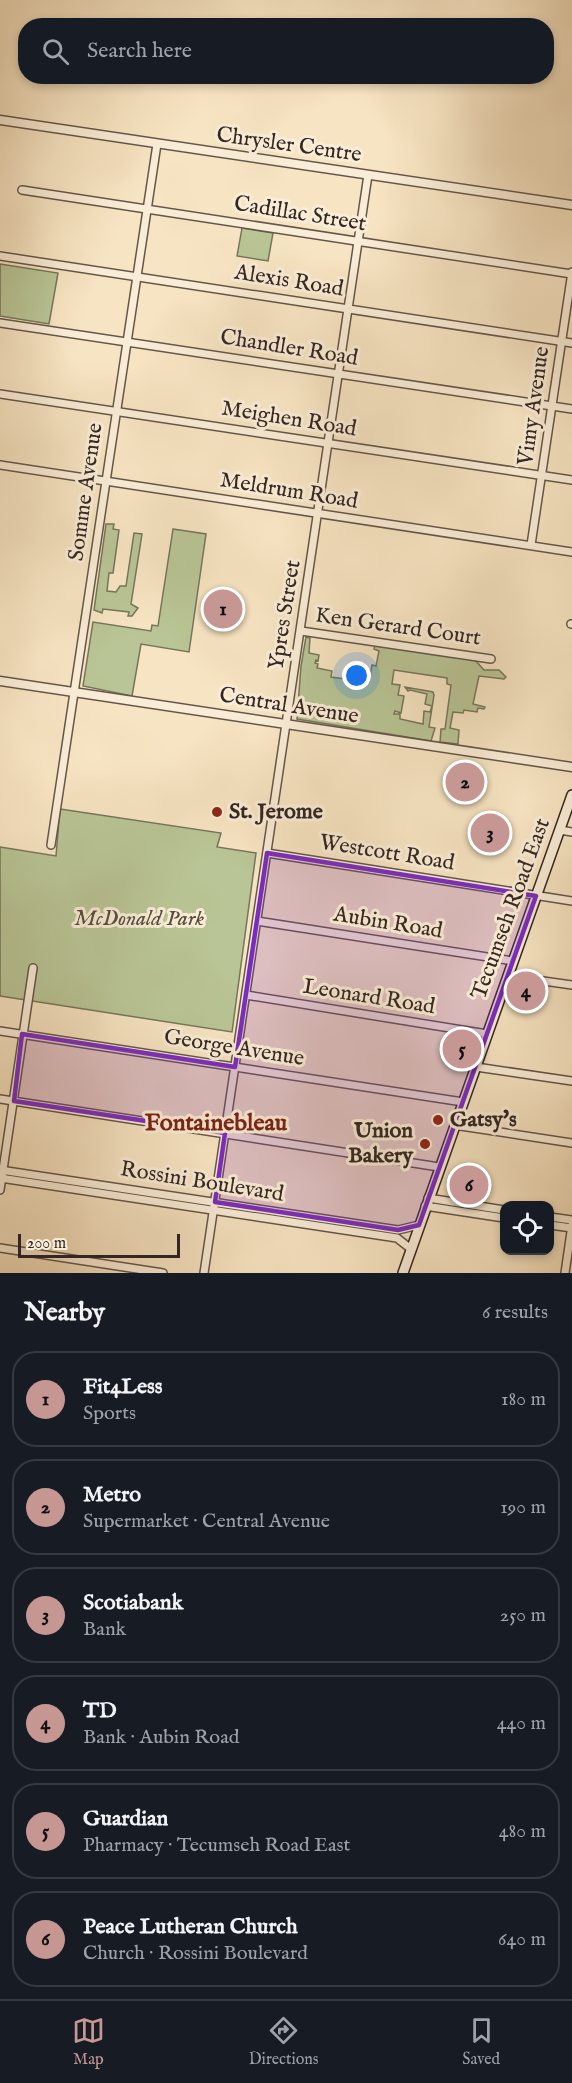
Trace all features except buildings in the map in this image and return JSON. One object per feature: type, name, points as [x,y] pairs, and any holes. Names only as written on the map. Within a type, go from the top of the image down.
[{"type":"main road","name":"Tecumseh Road East","points":[[402,1273],[572,795]]},
{"type":"street","name":"Chrysler Centre","points":[[0,120],[572,205]]},
{"type":"street","name":"Somme Avenue","points":[[51,845],[157,144]]},
{"type":"street","name":"Ypres Street","points":[[204,1273],[350,309],[368,175]]},
{"type":"street","name":"Cadillac Street","points":[[22,190],[572,273]]},
{"type":"street","name":"Alexis Road","points":[[0,256],[572,343]]},
{"type":"street","name":"Vimy Avenue","points":[[531,545],[572,273]]},
{"type":"street","name":"Chandler Road","points":[[0,323],[572,409]]},
{"type":"street","name":"Meighen Road","points":[[0,394],[572,480]]},
{"type":"street","name":"Meldrum Road","points":[[0,465],[572,552]]},
{"type":"street","name":"Ken Gerard Court","points":[[301,631],[491,659]]},
{"type":"street","name":"Central Avenue","points":[[0,681],[572,767]]},
{"type":"street","points":[[560,830],[572,832]]},
{"type":"street","name":"Westcott Road","points":[[267,852],[572,901]]},
{"type":"street","name":"Aubin Road","points":[[257,921],[513,962]]},
{"type":"street","points":[[0,1191],[33,968]]},
{"type":"street","points":[[508,976],[572,985]]},
{"type":"street","name":"Leonard Road","points":[[246,995],[487,1034]]},
{"type":"street","name":"George Avenue","points":[[0,1031],[462,1102]]},
{"type":"street","points":[[476,1067],[572,1081]]},
{"type":"street","points":[[0,1099],[439,1167]]},
{"type":"street","points":[[454,1125],[572,1143]]},
{"type":"street","name":"Rossini Boulevard","points":[[1,1174],[398,1234],[419,1225]]},
{"type":"street","points":[[427,1202],[472,1209],[500,1217]]},
{"type":"street","points":[[472,1209],[500,1210]]},
{"type":"street","points":[[554,1218],[572,1220]]},
{"type":"street","points":[[554,1225],[572,1227],[565,1273]]},
{"type":"street","name":"Rossini Boulevard","points":[[398,1234],[411,1249]]},
{"type":"street","points":[[0,1248],[163,1273]]},
{"type":"highlighted area","points":[[267,853],[536,896],[419,1225],[398,1230],[215,1202],[225,1133],[14,1101],[22,1034],[235,1067]]},
{"type":"green space","points":[[242,228],[273,233],[268,261],[237,256]]},
{"type":"green space","points":[[0,264],[58,273],[49,324],[0,316]]},
{"type":"green space","points":[[106,524],[114,524],[113,529],[119,530],[113,573],[109,573],[107,591],[116,592],[120,586],[126,586],[134,533],[142,534],[131,604],[138,608],[132,616],[128,616],[129,612],[103,609],[102,613],[94,610]]},
{"type":"green space","points":[[173,529],[206,534],[189,652],[141,644],[132,696],[83,686],[93,622],[151,631],[152,625],[158,626]]},
{"type":"green space","points":[[306,637],[310,638],[309,653],[319,655],[315,663],[318,664],[317,668],[332,671],[331,677],[369,682],[372,665],[376,666],[379,651],[374,649],[375,645],[475,660],[484,670],[499,670],[506,677],[504,679],[479,676],[473,704],[485,707],[484,709],[478,708],[477,712],[464,710],[463,713],[453,712],[450,728],[459,730],[458,744],[440,742],[441,729],[445,729],[451,685],[447,684],[447,678],[394,670],[392,684],[400,685],[398,695],[404,696],[401,713],[395,711],[394,714],[400,714],[400,719],[423,724],[424,711],[430,712],[432,706],[425,704],[427,694],[408,691],[405,687],[433,692],[434,695],[429,727],[435,728],[431,741],[297,719],[301,666]]},
{"type":"green space","name":"McDonald Park","points":[[60,809],[221,833],[217,847],[256,853],[232,1032],[0,996],[0,847],[56,856]]},
{"type":"place","name":"Fit4Less","points":[[223,609]]},
{"type":"place","name":"Metro","points":[[465,782]]},
{"type":"place","name":"St. Jerome","points":[[217,812]]},
{"type":"place","name":"Scotiabank","points":[[490,833]]},
{"type":"place","name":"TD","points":[[526,991]]},
{"type":"place","name":"Guardian","points":[[462,1049]]},
{"type":"place","name":"Gatsy's","points":[[438,1120]]},
{"type":"place","name":"Union Bakery","points":[[425,1144]]},
{"type":"place","name":"Peace Lutheran Church","points":[[469,1185]]},
{"type":"district","name":"Fontainebleau","points":[[216,1123]]}]
